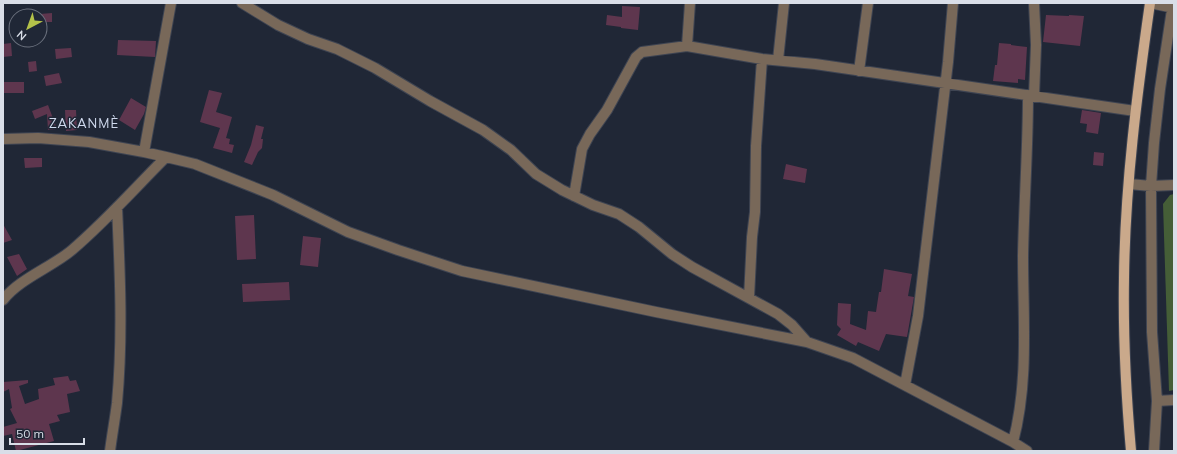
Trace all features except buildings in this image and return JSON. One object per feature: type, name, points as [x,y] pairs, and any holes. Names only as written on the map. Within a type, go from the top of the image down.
[{"type":"main road","points":[[1131,451],[1125,369],[1124,278],[1135,111],[1150,3]]},
{"type":"street","points":[[144,152],[171,3]]},
{"type":"street","points":[[242,3],[278,25],[308,39],[337,49],[375,68],[430,101],[483,130],[511,150],[536,174],[574,196],[593,205],[619,214],[639,227],[672,254],[778,314],[792,325],[807,342]]},
{"type":"street","points":[[687,46],[690,3]]},
{"type":"street","points":[[778,60],[784,3]]},
{"type":"street","points":[[858,71],[868,3]]},
{"type":"street","points":[[905,385],[918,316],[953,3]]},
{"type":"street","points":[[1013,442],[1018,422],[1022,394],[1024,360],[1023,237],[1028,136],[1036,45],[1034,3]]},
{"type":"street","points":[[1150,3],[1173,7],[1160,89],[1154,143],[1152,186],[1152,332],[1157,400],[1154,451]]},
{"type":"street","points":[[574,196],[582,149],[636,57],[642,52],[687,46],[762,59],[902,76],[945,84],[1135,111]]},
{"type":"street","points":[[749,298],[755,212],[756,146],[762,59]]},
{"type":"street","points":[[3,138],[38,138],[88,142],[144,152],[195,164],[273,194],[348,232],[462,271],[807,342],[854,358],[1013,442],[1027,451]]},
{"type":"street","points":[[3,300],[17,286],[72,251],[166,157]]},
{"type":"street","points":[[1129,184],[1152,186],[1174,185]]},
{"type":"street","points":[[110,451],[117,403],[121,333],[117,207]]},
{"type":"street","points":[[1157,400],[1174,400]]},
{"type":"green space","points":[[1174,194],[1174,390],[1169,391],[1163,204],[1170,195]]},
{"type":"district","name":"ZAKANMÈ","points":[[84,123]]}]
